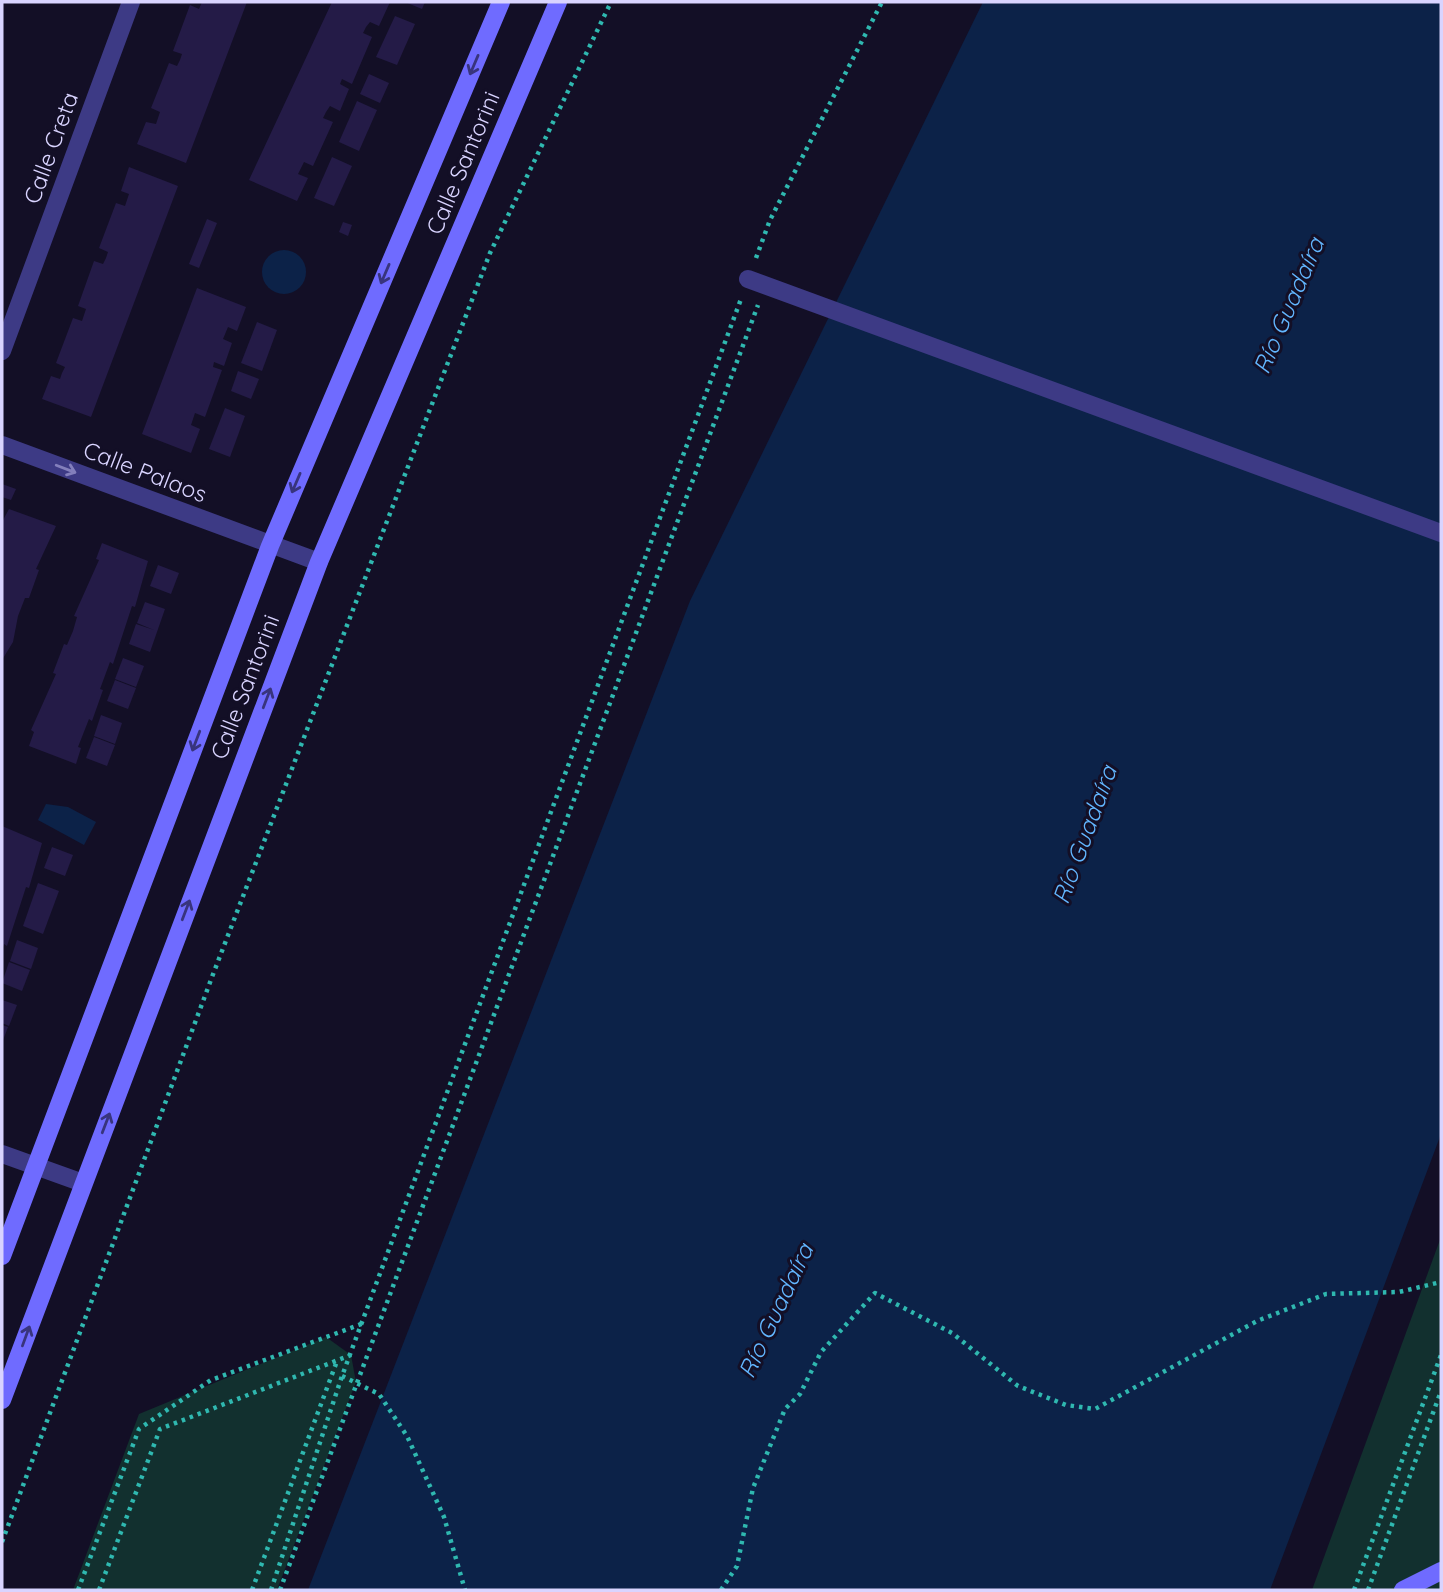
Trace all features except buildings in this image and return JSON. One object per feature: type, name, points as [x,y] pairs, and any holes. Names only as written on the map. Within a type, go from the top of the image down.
[{"type":"street","name":"Calle Creta","points":[[2,351],[131,2]]},
{"type":"street","name":"Calle Santorini","points":[[2,1256],[270,546],[501,2]]},
{"type":"street","name":"Calle Santorini","points":[[2,1400],[318,562],[558,2]]},
{"type":"street","points":[[757,282],[1441,533]]},
{"type":"street","name":"Calle Palaos","points":[[2,445],[318,562]]},
{"type":"street","points":[[2,1154],[83,1183]]},
{"type":"street","points":[[1403,1590],[1441,1571]]},
{"type":"path","points":[[2,1542],[217,964],[489,253],[611,2]]},
{"type":"path","points":[[280,1590],[757,282],[770,220],[882,2]]},
{"type":"path","points":[[271,1590],[342,1376],[757,282]]},
{"type":"path","points":[[721,1590],[737,1566],[753,1488],[785,1409],[800,1394],[821,1352],[876,1293],[952,1333],[1018,1386],[1066,1405],[1095,1409],[1257,1321],[1326,1294],[1399,1292],[1441,1282]]},
{"type":"path","points":[[78,1590],[139,1429],[211,1380],[364,1322]]},
{"type":"path","points":[[99,1590],[160,1429],[351,1355]]},
{"type":"path","points":[[1354,1590],[1441,1355]]},
{"type":"path","points":[[252,1590],[338,1360]]},
{"type":"path","points":[[342,1376],[379,1394],[407,1436],[444,1517],[465,1590]]},
{"type":"path","points":[[1368,1590],[1441,1391]]},
{"type":"green space","points":[[1441,1237],[1441,1590],[1312,1590]]},
{"type":"green space","points":[[326,1337],[351,1355],[356,1382],[277,1590],[73,1590],[139,1414]]},
{"type":"water","name":"Río Guadaíra","points":[[983,2],[1441,2],[1441,1134],[1270,1590],[308,1590],[690,601]]},
{"type":"water","points":[[284,250],[299,257],[306,272],[299,287],[284,294],[269,287],[262,272],[269,257]]},
{"type":"water","points":[[46,804],[68,807],[96,822],[84,845],[38,820]]}]
